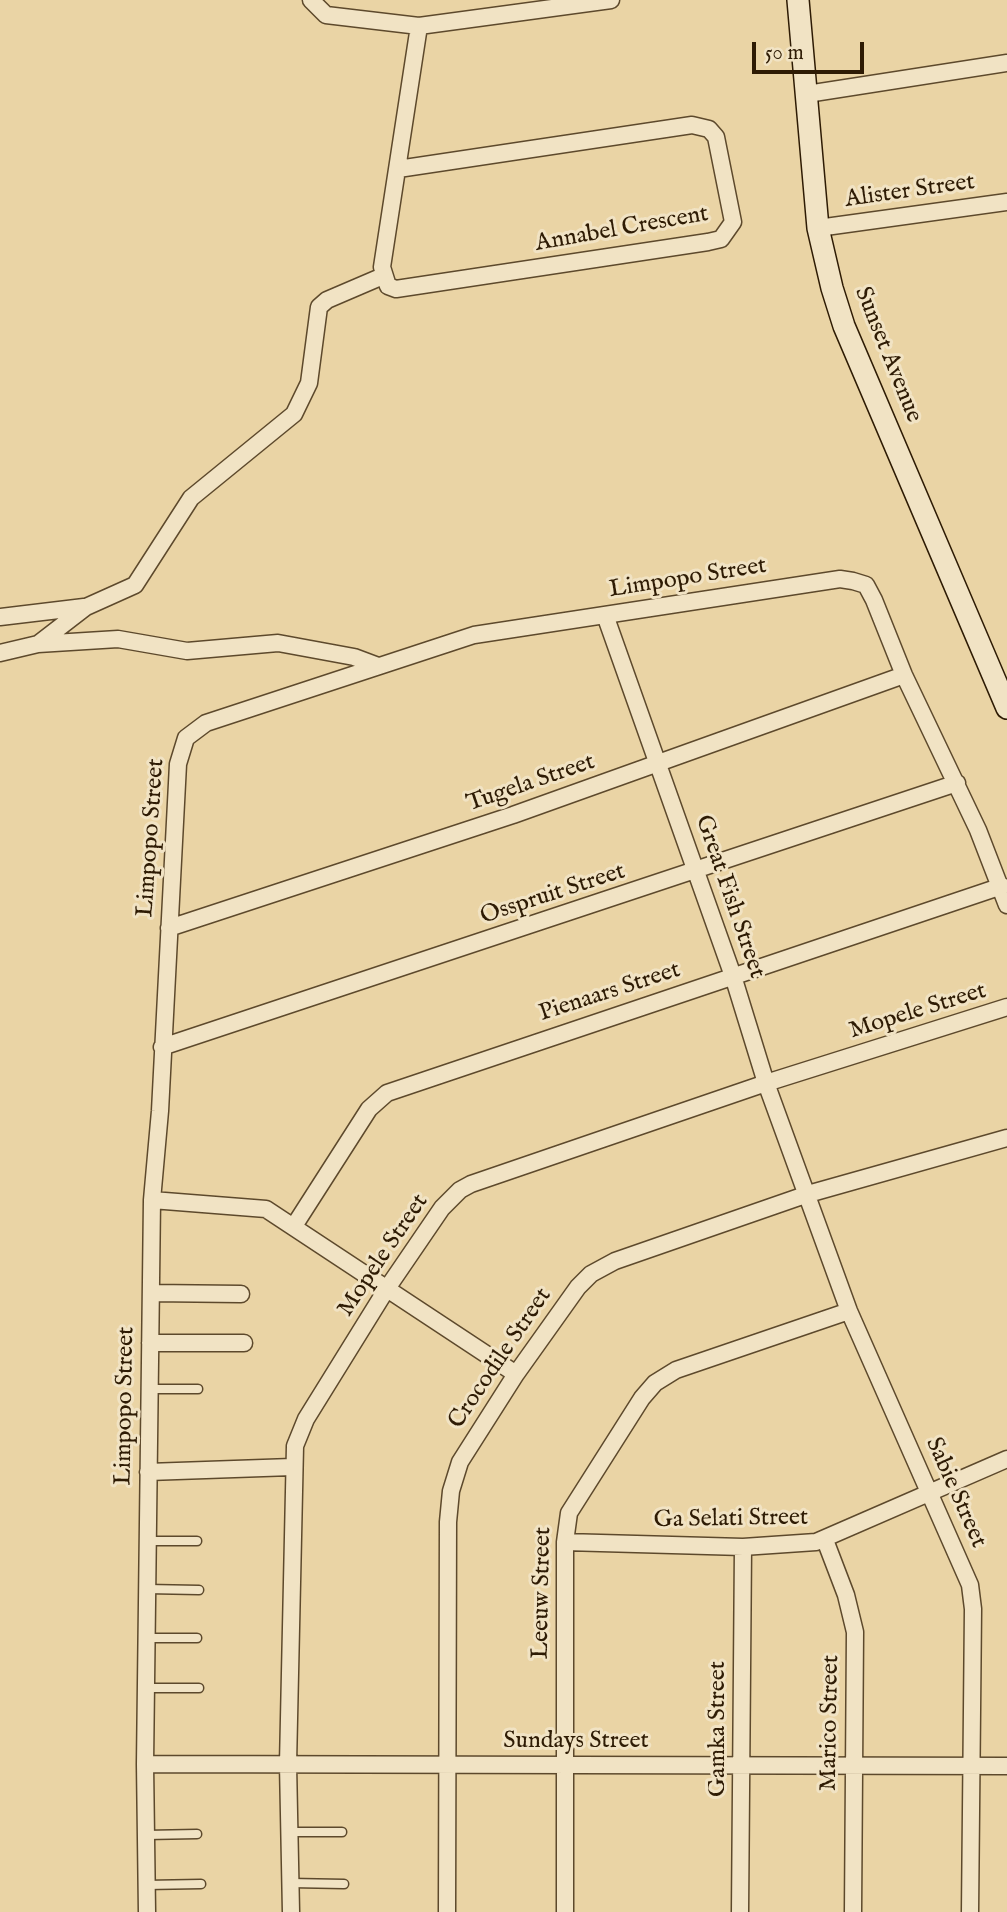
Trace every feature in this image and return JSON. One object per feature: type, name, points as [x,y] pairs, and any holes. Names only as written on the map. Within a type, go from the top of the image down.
[{"type":"street","points":[[313,4],[326,15],[419,26],[611,0]]},
{"type":"street","name":"Sunset Avenue","points":[[798,0],[818,228],[844,326],[1007,708]]},
{"type":"street","points":[[38,644],[86,607],[135,585],[191,498],[290,421],[310,383],[319,307],[327,300],[383,276],[382,267],[419,26]]},
{"type":"street","points":[[807,94],[1007,63]]},
{"type":"street","name":"Annabel Crescent","points":[[383,276],[388,286],[396,289],[695,244],[721,239],[733,222],[716,137],[709,129],[692,125],[398,169]]},
{"type":"street","name":"Alister Street","points":[[818,228],[1007,202]]},
{"type":"street","name":"Limpopo Street","points":[[147,1912],[145,1764],[152,1200],[178,764],[186,738],[206,723],[488,632],[840,579],[853,581],[866,585],[904,675],[957,783],[1002,886],[1007,905]]},
{"type":"street","points":[[0,617],[86,607]]},
{"type":"street","name":"Great Fish Street","points":[[605,615],[733,976],[766,1083],[808,1194]]},
{"type":"street","points":[[0,653],[38,644],[118,639],[187,652],[278,643],[354,657],[378,666]]},
{"type":"street","name":"Tugela Street","points":[[169,928],[513,815],[904,675]]},
{"type":"street","name":"Osspruit Street","points":[[162,1047],[957,783]]},
{"type":"street","name":"Pienaars Street","points":[[294,1226],[369,1109],[387,1093],[1002,886]]},
{"type":"street","name":"Mopele Street","points":[[291,1912],[288,1764],[292,1467],[295,1446],[306,1419],[386,1290],[443,1208],[460,1190],[471,1184],[766,1083],[1007,1007]]},
{"type":"street","name":"Crocodile Street","points":[[447,1912],[448,1522],[451,1491],[460,1462],[516,1374],[578,1287],[601,1267],[808,1194],[1007,1138]]},
{"type":"street","name":"Sabie Street","points":[[808,1194],[849,1311],[964,1569],[971,1593],[970,1912]]},
{"type":"street","points":[[152,1200],[255,1206],[266,1209],[516,1374]]},
{"type":"street","points":[[150,1293],[241,1294]]},
{"type":"street","name":"Leeuw Street","points":[[565,1912],[565,1542],[566,1523],[575,1502],[642,1398],[655,1383],[676,1370],[849,1311]]},
{"type":"street","points":[[150,1343],[244,1343]]},
{"type":"street","name":"Ga Selati Street","points":[[565,1542],[743,1547],[825,1540],[1007,1459]]},
{"type":"street","points":[[148,1472],[292,1467]]},
{"type":"street","name":"Marico Street","points":[[825,1540],[854,1623],[853,1912]]},
{"type":"street","name":"Gamka Street","points":[[740,1912],[743,1547]]},
{"type":"street","name":"Sundays Street","points":[[145,1764],[1007,1766]]},
{"type":"lane","points":[[149,1389],[198,1389]]},
{"type":"lane","points":[[148,1541],[198,1541]]},
{"type":"lane","points":[[147,1589],[199,1590]]},
{"type":"lane","points":[[146,1639],[197,1638]]},
{"type":"lane","points":[[146,1688],[199,1688]]},
{"type":"lane","points":[[290,1832],[342,1832]]},
{"type":"lane","points":[[146,1835],[197,1834]]},
{"type":"lane","points":[[291,1883],[344,1884]]},
{"type":"lane","points":[[146,1885],[201,1884]]}]
